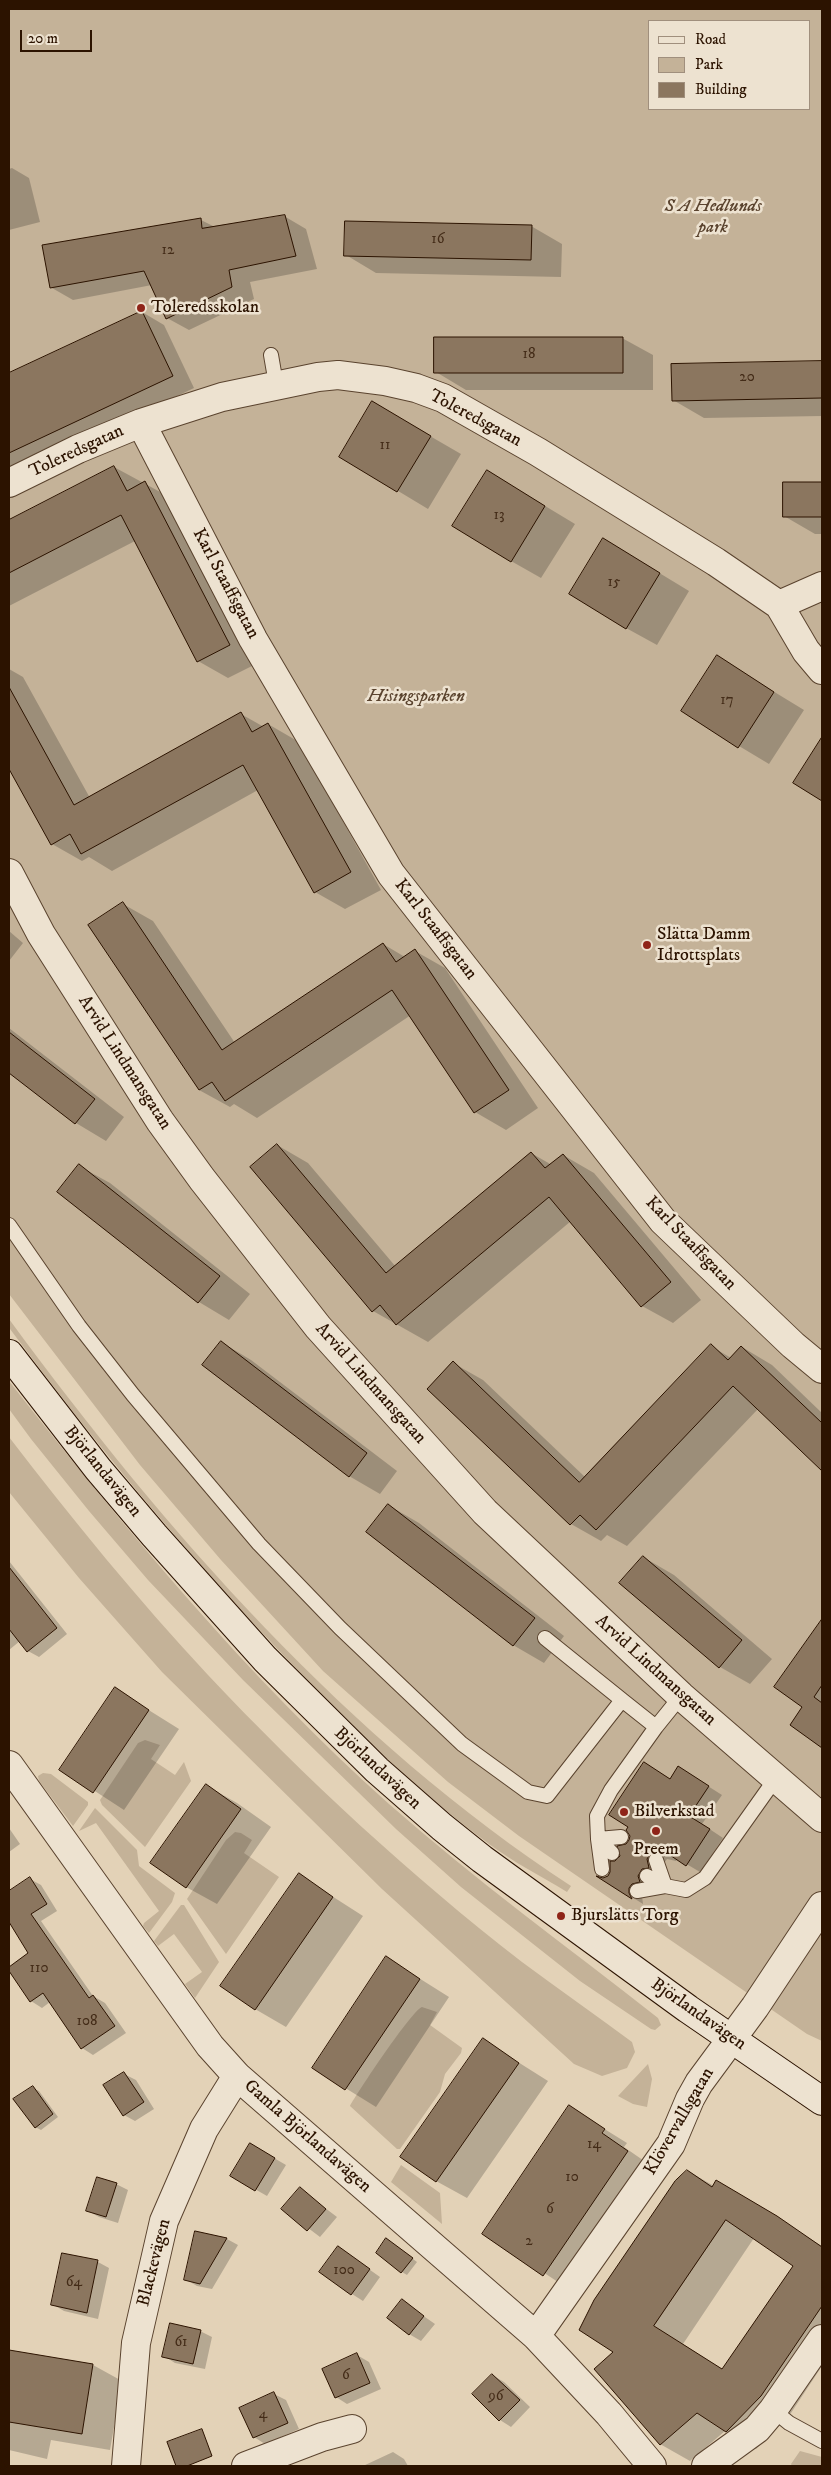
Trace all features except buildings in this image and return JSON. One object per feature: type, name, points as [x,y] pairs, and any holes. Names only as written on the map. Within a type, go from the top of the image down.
[{"type":"street","name":"Toleredsgatan","points":[[9,483],[78,449],[141,423],[222,397],[276,384],[338,375],[385,381],[416,388],[443,398],[564,468],[716,562],[779,606],[806,651],[822,670]]},
{"type":"street","name":"Karl Staaffsgatan","points":[[141,423],[253,639],[391,874],[662,1221],[822,1370]]},
{"type":"street","points":[[779,606],[822,586]]},
{"type":"street","name":"Arvid Lindmansgatan","points":[[9,873],[41,934],[160,1121],[202,1179],[318,1327],[485,1512],[681,1696],[822,1818]]},
{"type":"street","name":"Björlandavägen","points":[[9,1354],[98,1469],[154,1535],[265,1659],[338,1734],[442,1828],[482,1859],[688,2009],[822,2101]]},
{"type":"street","name":"Gamla Björlandavägen","points":[[9,1765],[210,2046],[237,2076],[536,2336],[610,2414],[652,2466]]},
{"type":"street","name":"Klövervallsgatan","points":[[536,2336],[671,2144],[690,2099],[822,1906]]},
{"type":"street","name":"Blackevägen","points":[[126,2466],[136,2343],[164,2221],[204,2129],[237,2076]]},
{"type":"street","points":[[706,2466],[750,2435],[773,2410],[822,2338]]},
{"type":"street","points":[[246,2466],[322,2437],[352,2430]]},
{"type":"lane","points":[[271,355],[276,384]]},
{"type":"lane","points":[[9,1225],[79,1326],[133,1395],[259,1544],[340,1628],[462,1744],[528,1792],[547,1796],[622,1700]]},
{"type":"lane","points":[[545,1638],[656,1727]]},
{"type":"lane","points":[[602,1869],[597,1816],[611,1790],[656,1727],[681,1696]]},
{"type":"lane","points":[[647,1876],[665,1886],[686,1890],[705,1878],[776,1778]]},
{"type":"lane","points":[[598,1839],[621,1837]]},
{"type":"lane","points":[[598,1839],[612,1853]]},
{"type":"lane","points":[[656,1860],[665,1886]]},
{"type":"lane","points":[[637,1891],[665,1886]]},
{"type":"lane","points":[[773,2410],[789,2423],[822,2441]]},
{"type":"green space","name":"Hisingsparken","points":[[9,9],[822,9],[822,2041],[807,2034],[519,1836],[448,1782],[323,1671],[221,1560],[140,1465],[9,1294]]},
{"type":"green space","points":[[9,1319],[132,1478],[197,1554],[265,1628],[336,1699],[411,1766],[489,1828],[571,1886],[567,1892],[508,1857],[461,1823],[383,1755],[309,1682],[212,1578],[108,1456],[10,1329]]},
{"type":"green space","points":[[9,1381],[143,1547],[237,1654],[286,1705],[389,1804],[488,1886],[658,2018],[661,2025],[655,2030],[651,2029],[580,1981],[461,1887],[396,1829],[243,1680],[148,1580],[31,1439],[9,1409]]},
{"type":"green space","points":[[9,1437],[81,1529],[182,1647],[282,1751],[399,1861],[522,1962],[632,2042],[635,2052],[627,2068],[602,2076],[574,2064],[382,1889],[162,1672],[79,1578],[9,1492]]},
{"type":"green space","points":[[145,1740],[160,1745],[151,1759],[175,1775],[184,1762],[191,1781],[145,1847],[102,1805],[100,1800],[138,1743]]},
{"type":"green space","points":[[43,1773],[51,1774],[88,1802],[88,1805],[73,1826],[39,1781],[38,1776]]},
{"type":"green space","points":[[95,1808],[137,1850],[139,1866],[175,1893],[172,1902],[149,1933],[143,1926],[144,1923],[159,1911],[96,1823],[79,1831]]},
{"type":"green space","points":[[235,1832],[241,1833],[252,1840],[244,1853],[279,1877],[226,1954],[187,1899],[226,1840]]},
{"type":"green space","points":[[181,1905],[184,1905],[219,1962],[195,1998],[185,1984],[202,1972],[174,1934],[158,1946],[154,1941]]},
{"type":"green space","points":[[422,2007],[437,2012],[430,2025],[462,2048],[461,2053],[445,2074],[440,2092],[400,2149],[397,2149],[350,2106],[397,2036]]},
{"type":"green space","points":[[648,2064],[652,2079],[647,2107],[633,2104],[618,2096]]},
{"type":"green space","points":[[401,2165],[440,2193],[442,2224],[391,2182]]},
{"type":"green space","points":[[800,2451],[822,2457],[822,2466],[792,2466],[791,2464]]},
{"type":"place","name":"Toleredsskolan","points":[[141,308]]},
{"type":"place","name":"Slätta Damm Idrottsplats","points":[[647,945]]},
{"type":"place","name":"Bilverkstad","points":[[624,1812]]},
{"type":"place","name":"Preem","points":[[656,1831]]},
{"type":"place","name":"Bjurslätts Torg","points":[[561,1916]]},
{"type":"park label","name":"S A Hedlunds park","points":[[713,217]]}]
